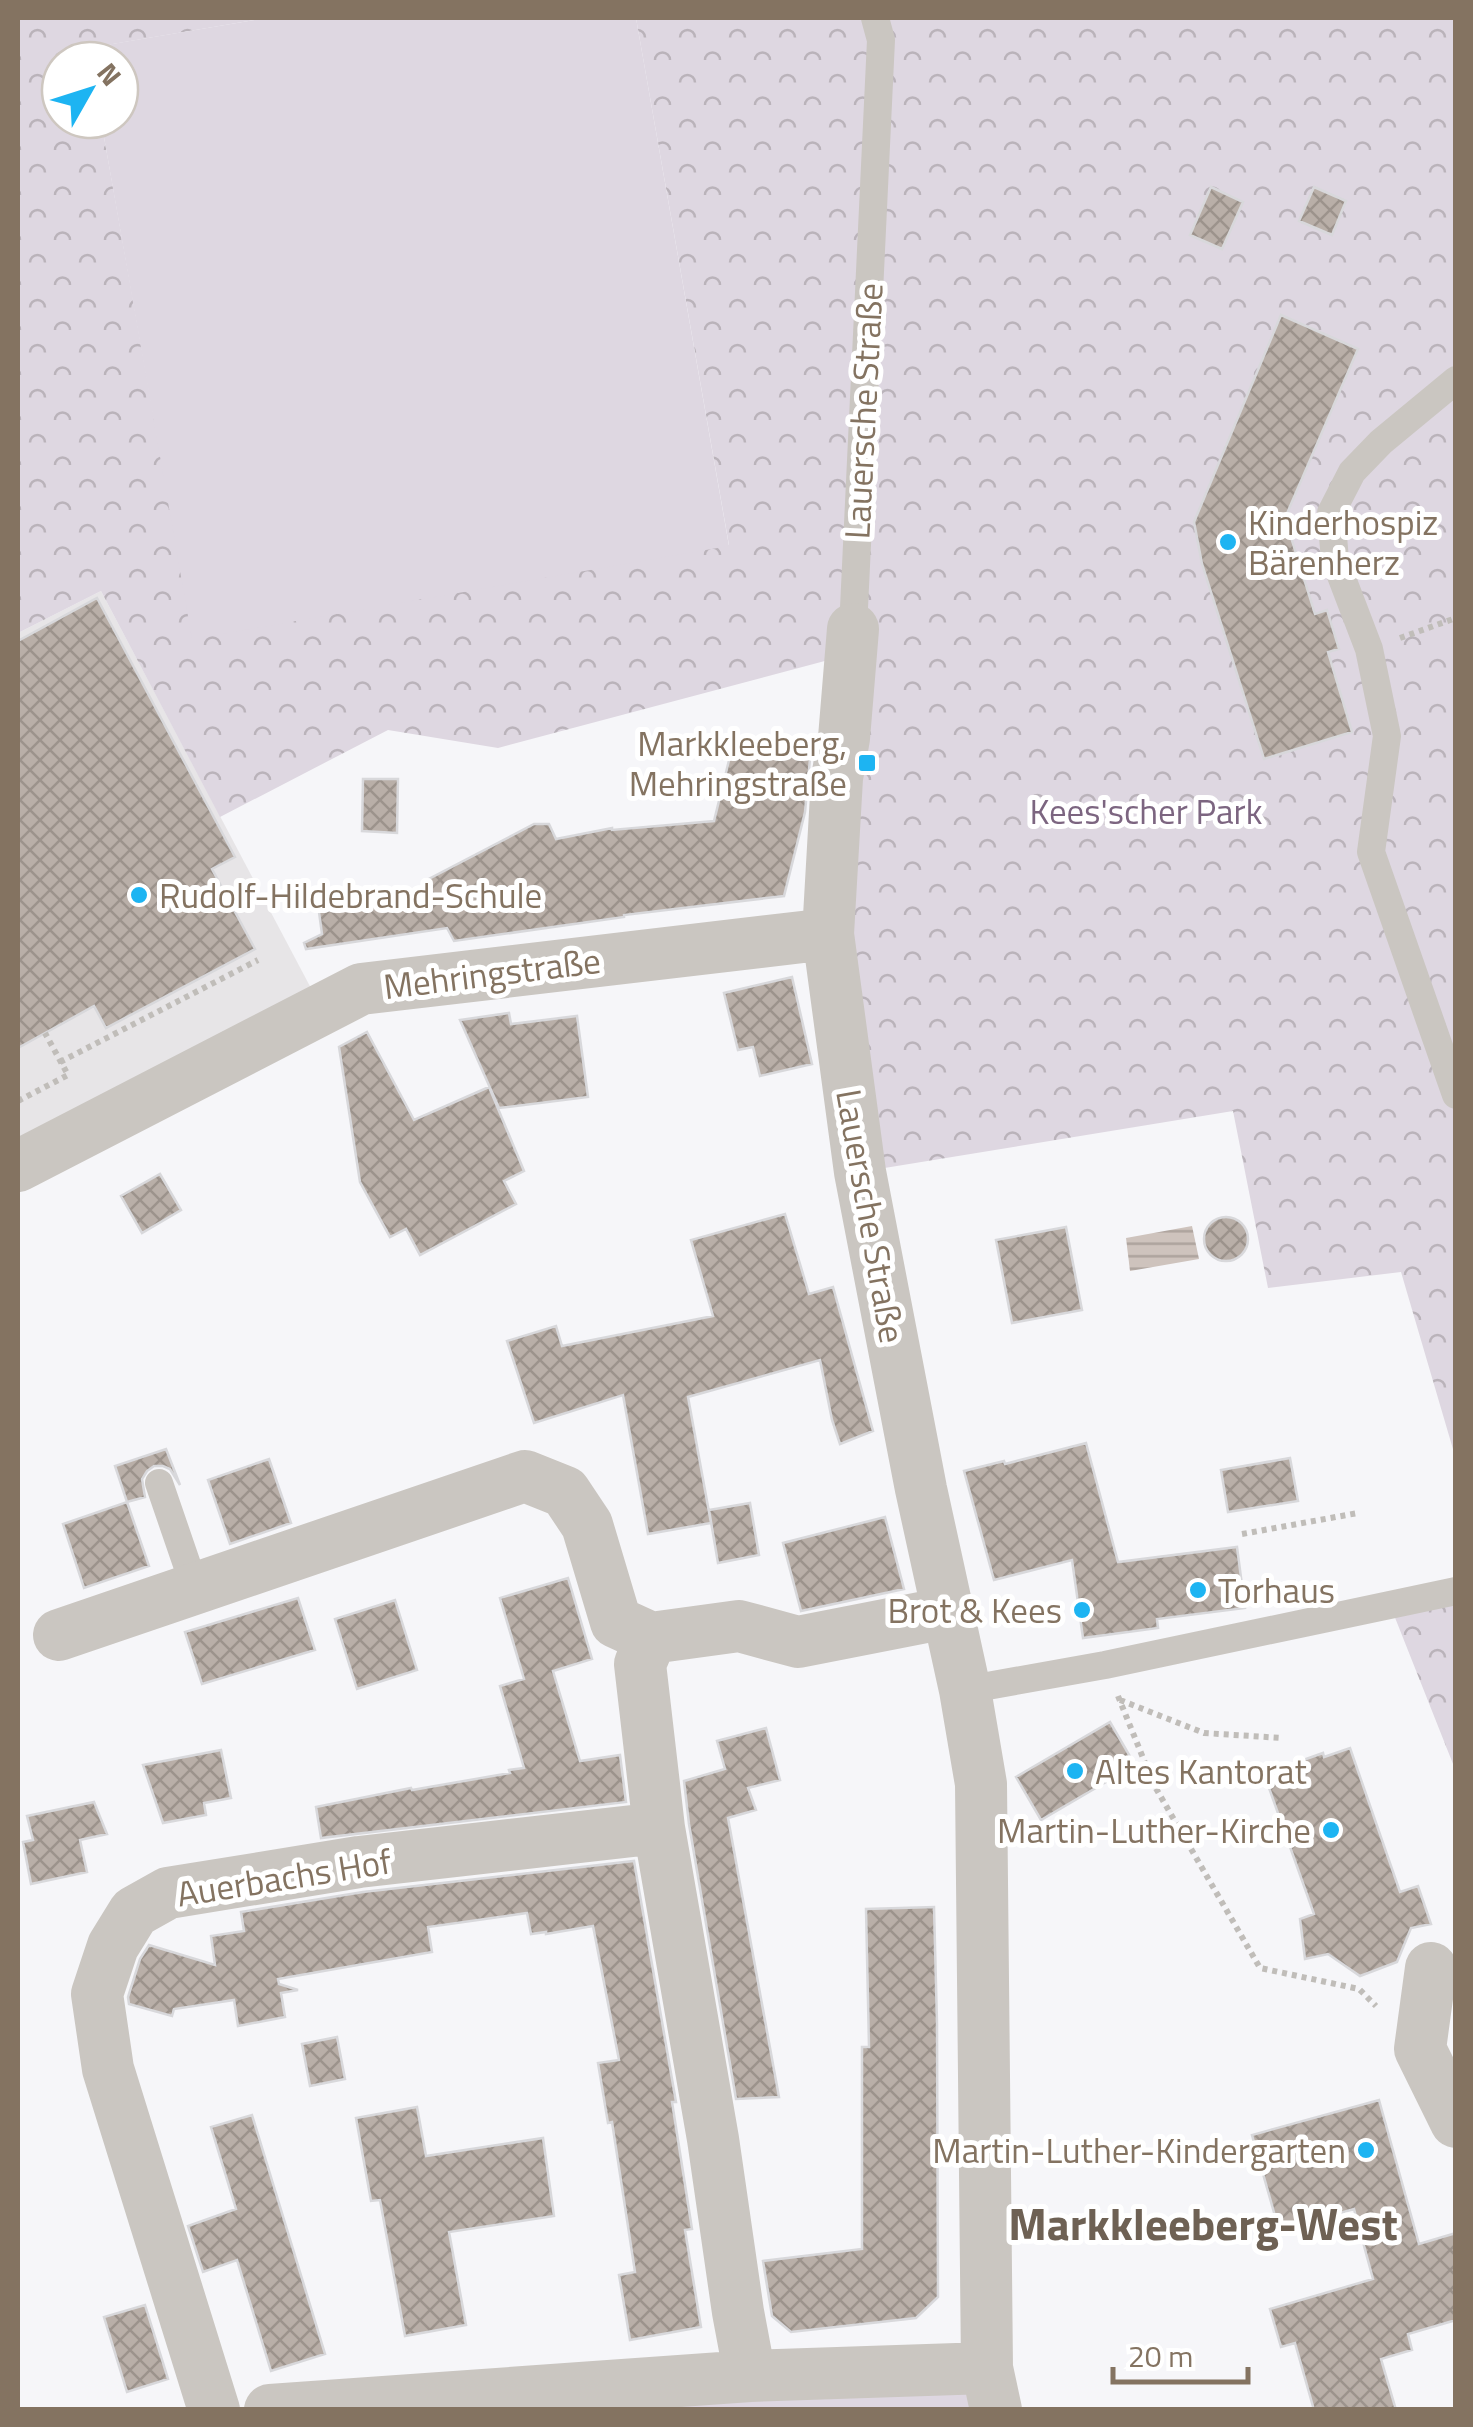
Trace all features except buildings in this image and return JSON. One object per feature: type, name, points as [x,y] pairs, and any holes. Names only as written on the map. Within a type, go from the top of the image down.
[{"type":"street","name":"Lauersche Straße","points":[[853,629],[836,788],[828,934],[860,1172],[981,1784],[992,2388]]},
{"type":"street","name":"Mehringstraße","points":[[18,1166],[361,988],[828,934]]},
{"type":"street","points":[[59,1635],[525,1476],[565,1492],[587,1525],[616,1622],[651,1638],[739,1626],[798,1642],[946,1613]]},
{"type":"street","points":[[651,1638],[640,1664],[659,1828],[750,2376]]},
{"type":"street","name":"Auerbachs Hof","points":[[214,2410],[108,2068],[97,1994],[113,1946],[134,1912],[168,1892],[340,1865],[659,1828]]},
{"type":"street","points":[[1431,1968],[1420,2049],[1456,2122]]},
{"type":"street","points":[[270,2410],[750,2376],[992,2388]]},
{"type":"lane","name":"Lauersche Straße","points":[[853,629],[881,40],[874,18]]},
{"type":"lane","points":[[1456,380],[1381,442],[1352,472],[1331,513],[1335,560],[1369,649],[1387,736],[1371,852],[1456,1095]]},
{"type":"lane","points":[[159,1483],[195,1588]]},
{"type":"lane","points":[[964,1690],[1105,1665],[1456,1590]]},
{"type":"path","points":[[1369,649],[1456,618]]},
{"type":"path","points":[[60,1062],[258,960]]},
{"type":"path","points":[[18,1100],[68,1076],[45,1033]]},
{"type":"path","points":[[1242,1534],[1358,1514]]},
{"type":"path","points":[[1105,1665],[1154,1785],[1260,1968],[1358,1989],[1420,2049]]},
{"type":"path","points":[[1119,1699],[1204,1733],[1282,1738]]},
{"type":"shaded area","name":"Rudolf-Hildebrand-Schule","points":[[101,591],[322,1009],[18,1166],[18,633]]},
{"type":"shaded area","points":[[1192,1226],[1199,1259],[1130,1271],[1126,1238]]},
{"type":"green space","name":"Kees'scher Park","points":[[18,18],[266,18],[136,40],[40,40],[40,140],[105,140],[193,638],[729,545],[636,18],[1455,18],[1455,1456],[1401,1272],[1268,1288],[1233,1111],[860,1172],[828,934],[851,654],[498,748],[388,730],[220,817],[101,591],[18,633]]},
{"type":"green space","points":[[266,18],[636,18],[729,546],[192,639],[105,140],[140,140],[140,40],[135,40]]},
{"type":"green space","points":[[1455,1591],[1455,1769],[1390,1605]]},
{"type":"green space","points":[[987,2368],[996,2410],[270,2410]]},
{"type":"place","name":"Kinderhospiz Bärenherz","points":[[1228,542]]},
{"type":"place","name":"Markkleeberg, Mehringstraße","points":[[867,763]]},
{"type":"place","name":"Rudolf-Hildebrand-Schule","points":[[139,895]]},
{"type":"place","name":"Torhaus","points":[[1198,1590]]},
{"type":"place","name":"Brot & Kees","points":[[1082,1610]]},
{"type":"place","name":"Altes Kantorat","points":[[1075,1771]]},
{"type":"place","name":"Martin-Luther-Kirche","points":[[1331,1830]]},
{"type":"place","name":"Martin-Luther-Kindergarten","points":[[1366,2150]]},
{"type":"district","name":"Markkleeberg-West","points":[[1203,2223]]}]
